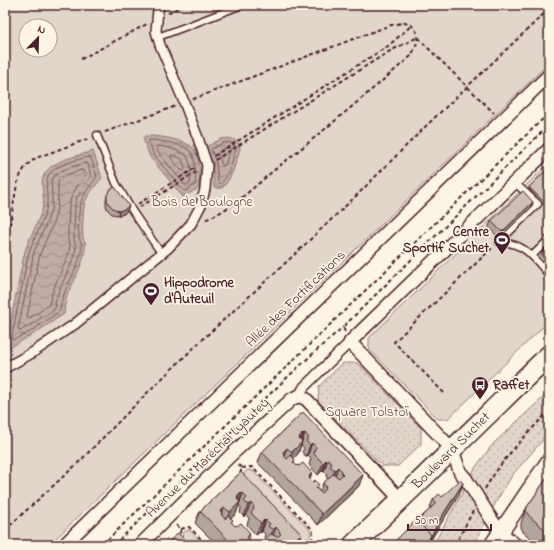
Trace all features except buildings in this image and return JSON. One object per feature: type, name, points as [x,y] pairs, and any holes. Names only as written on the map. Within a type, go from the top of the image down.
[{"type":"main road","name":"Boulevard Suchet","points":[[353,545],[549,355]]},
{"type":"street","points":[[5,368],[32,353],[75,324],[168,248],[191,224],[201,205],[206,189],[207,165],[184,102],[160,45],[156,31],[158,10],[160,5]]},
{"type":"street","name":"Allée des Fortifications","points":[[64,545],[549,74]]},
{"type":"street","points":[[401,500],[306,399],[299,396],[304,387],[549,148]]},
{"type":"street","points":[[350,342],[452,449],[460,472],[500,532],[516,545]]},
{"type":"street","name":"Avenue du Maréchal Lyautey","points":[[140,545],[230,456],[292,399],[299,396]]},
{"type":"street","points":[[492,545],[549,460]]},
{"type":"lane","points":[[158,37],[242,5]]},
{"type":"lane","points":[[97,135],[116,183],[161,253]]},
{"type":"lane","points":[[498,242],[538,204],[514,182]]},
{"type":"lane","points":[[532,256],[549,239]]},
{"type":"lane","points":[[498,242],[511,242],[525,250],[549,275]]},
{"type":"path","points":[[81,59],[183,5]]},
{"type":"path","points":[[5,530],[78,463],[209,333],[357,196],[428,124],[549,9]]},
{"type":"path","points":[[5,253],[17,184],[26,166],[36,158],[391,25],[404,23],[412,25],[417,32],[418,37],[427,47],[501,121]]},
{"type":"path","points":[[210,158],[388,46],[412,25]]},
{"type":"path","points":[[212,162],[390,51],[418,37]]},
{"type":"path","points":[[191,224],[218,214],[314,138],[411,56],[416,46],[418,37]]},
{"type":"path","points":[[102,545],[549,113]]},
{"type":"path","points":[[114,545],[268,396],[343,327],[549,125]]},
{"type":"path","points":[[132,210],[199,166]]},
{"type":"path","points":[[132,210],[200,170]]},
{"type":"path","points":[[444,393],[394,342],[498,242]]},
{"type":"path","points":[[343,327],[350,342]]},
{"type":"path","points":[[482,495],[489,481],[518,444],[549,411]]},
{"type":"path","points":[[230,456],[242,468]]},
{"type":"path","points":[[242,468],[252,467],[313,530],[312,541]]},
{"type":"path","points":[[240,478],[242,468]]},
{"type":"path","points":[[455,545],[474,508]]},
{"type":"path","points":[[169,516],[181,529]]},
{"type":"path","points":[[181,529],[189,527],[207,545]]},
{"type":"path","points":[[178,538],[181,529]]},
{"type":"path","points":[[297,538],[302,543],[312,541]]},
{"type":"path","points":[[312,541],[316,545]]},
{"type":"green space","name":"Hippodrome d'Auteuil","points":[[5,5],[549,5],[549,63],[49,545],[5,545]]},
{"type":"green space","name":"Centre Sportif Suchet","points":[[549,163],[549,321],[448,419],[438,419],[369,349],[369,338]]},
{"type":"green space","name":"Square Tolstoï","points":[[343,363],[358,363],[421,428],[421,444],[398,466],[382,466],[318,401],[319,386]]},
{"type":"green space","points":[[549,392],[549,433],[513,474],[497,500],[474,545],[433,545],[475,468],[493,444]]},
{"type":"green space","points":[[248,470],[253,471],[310,530],[311,534],[308,538],[301,539],[244,479],[243,475]]},
{"type":"green space","points":[[187,530],[191,531],[204,545],[189,545],[182,537],[183,533]]},
{"type":"water","points":[[145,136],[156,136],[170,139],[184,143],[193,148],[198,157],[200,171],[199,187],[183,197],[150,157],[143,138]]},
{"type":"water","points":[[229,138],[239,145],[240,149],[237,159],[231,175],[222,188],[214,188],[213,164],[206,147],[221,139]]},
{"type":"water","points":[[93,151],[102,178],[85,202],[83,238],[86,243],[83,260],[66,300],[64,314],[7,349],[8,335],[24,255],[43,206],[43,178],[50,167],[57,163]]},
{"type":"place","name":"Centre Sportif Suchet","points":[[502,255]]},
{"type":"place","name":"Hippodrome d'Auteuil","points":[[151,306]]},
{"type":"place","name":"Raffet","points":[[480,400]]},
{"type":"park label","name":"Bois de Boulogne","points":[[202,202]]}]
